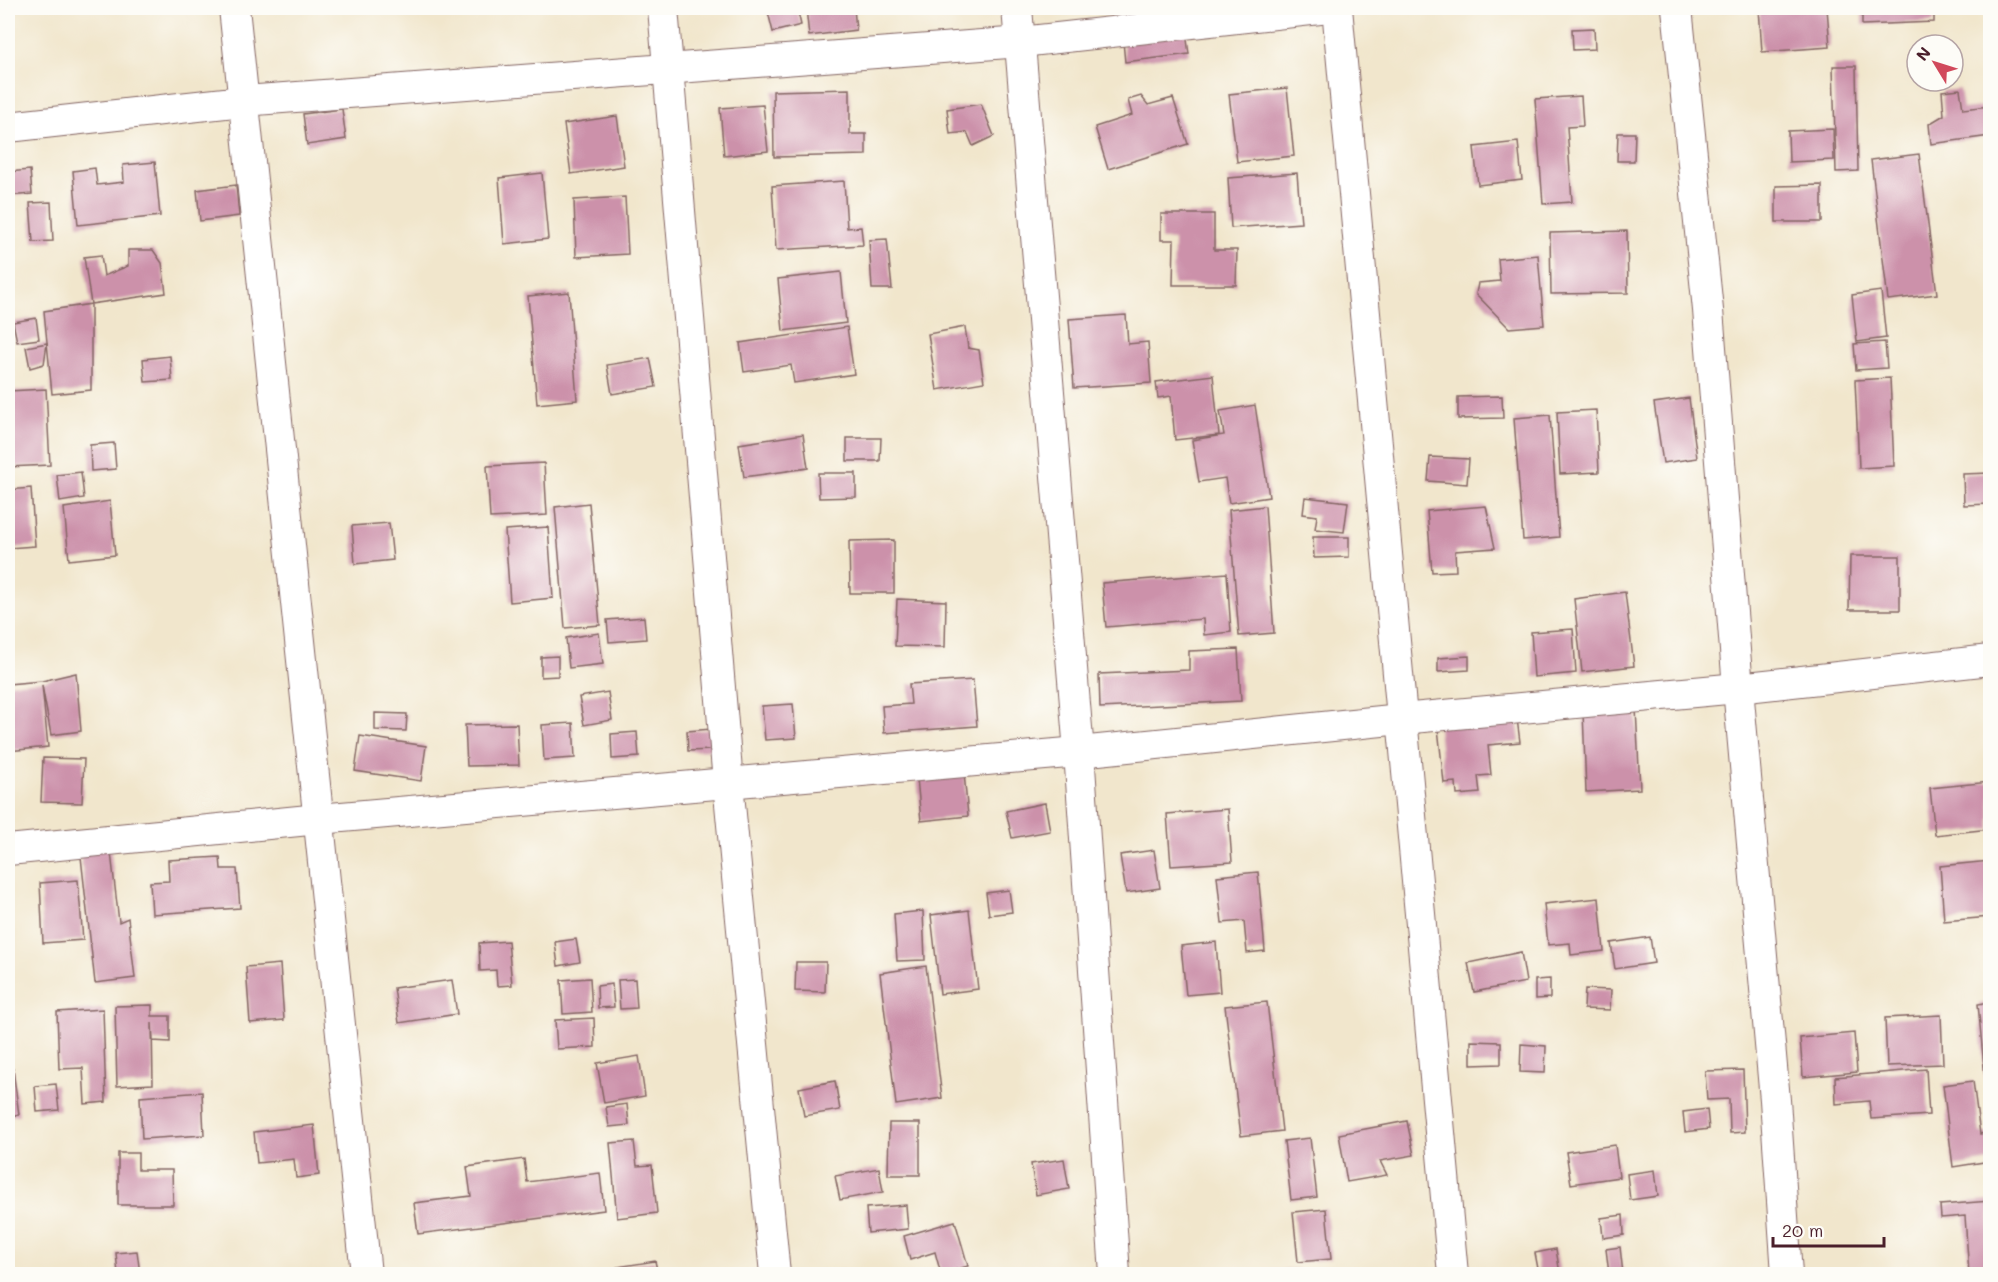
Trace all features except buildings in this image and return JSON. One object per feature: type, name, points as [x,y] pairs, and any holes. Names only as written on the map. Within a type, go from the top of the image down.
[{"type":"street","points":[[234,8],[366,1275]]},
{"type":"street","points":[[663,8],[728,783],[775,1275]]},
{"type":"street","points":[[1017,8],[1079,752],[1115,1275]]},
{"type":"street","points":[[8,127],[243,101],[1020,42],[1329,8]]},
{"type":"street","points":[[1337,8],[1453,1275]]},
{"type":"street","points":[[1677,8],[1708,310],[1738,688],[1775,1100],[1787,1275]]},
{"type":"street","points":[[8,850],[319,819],[1079,752],[1738,688],[1990,660]]}]
